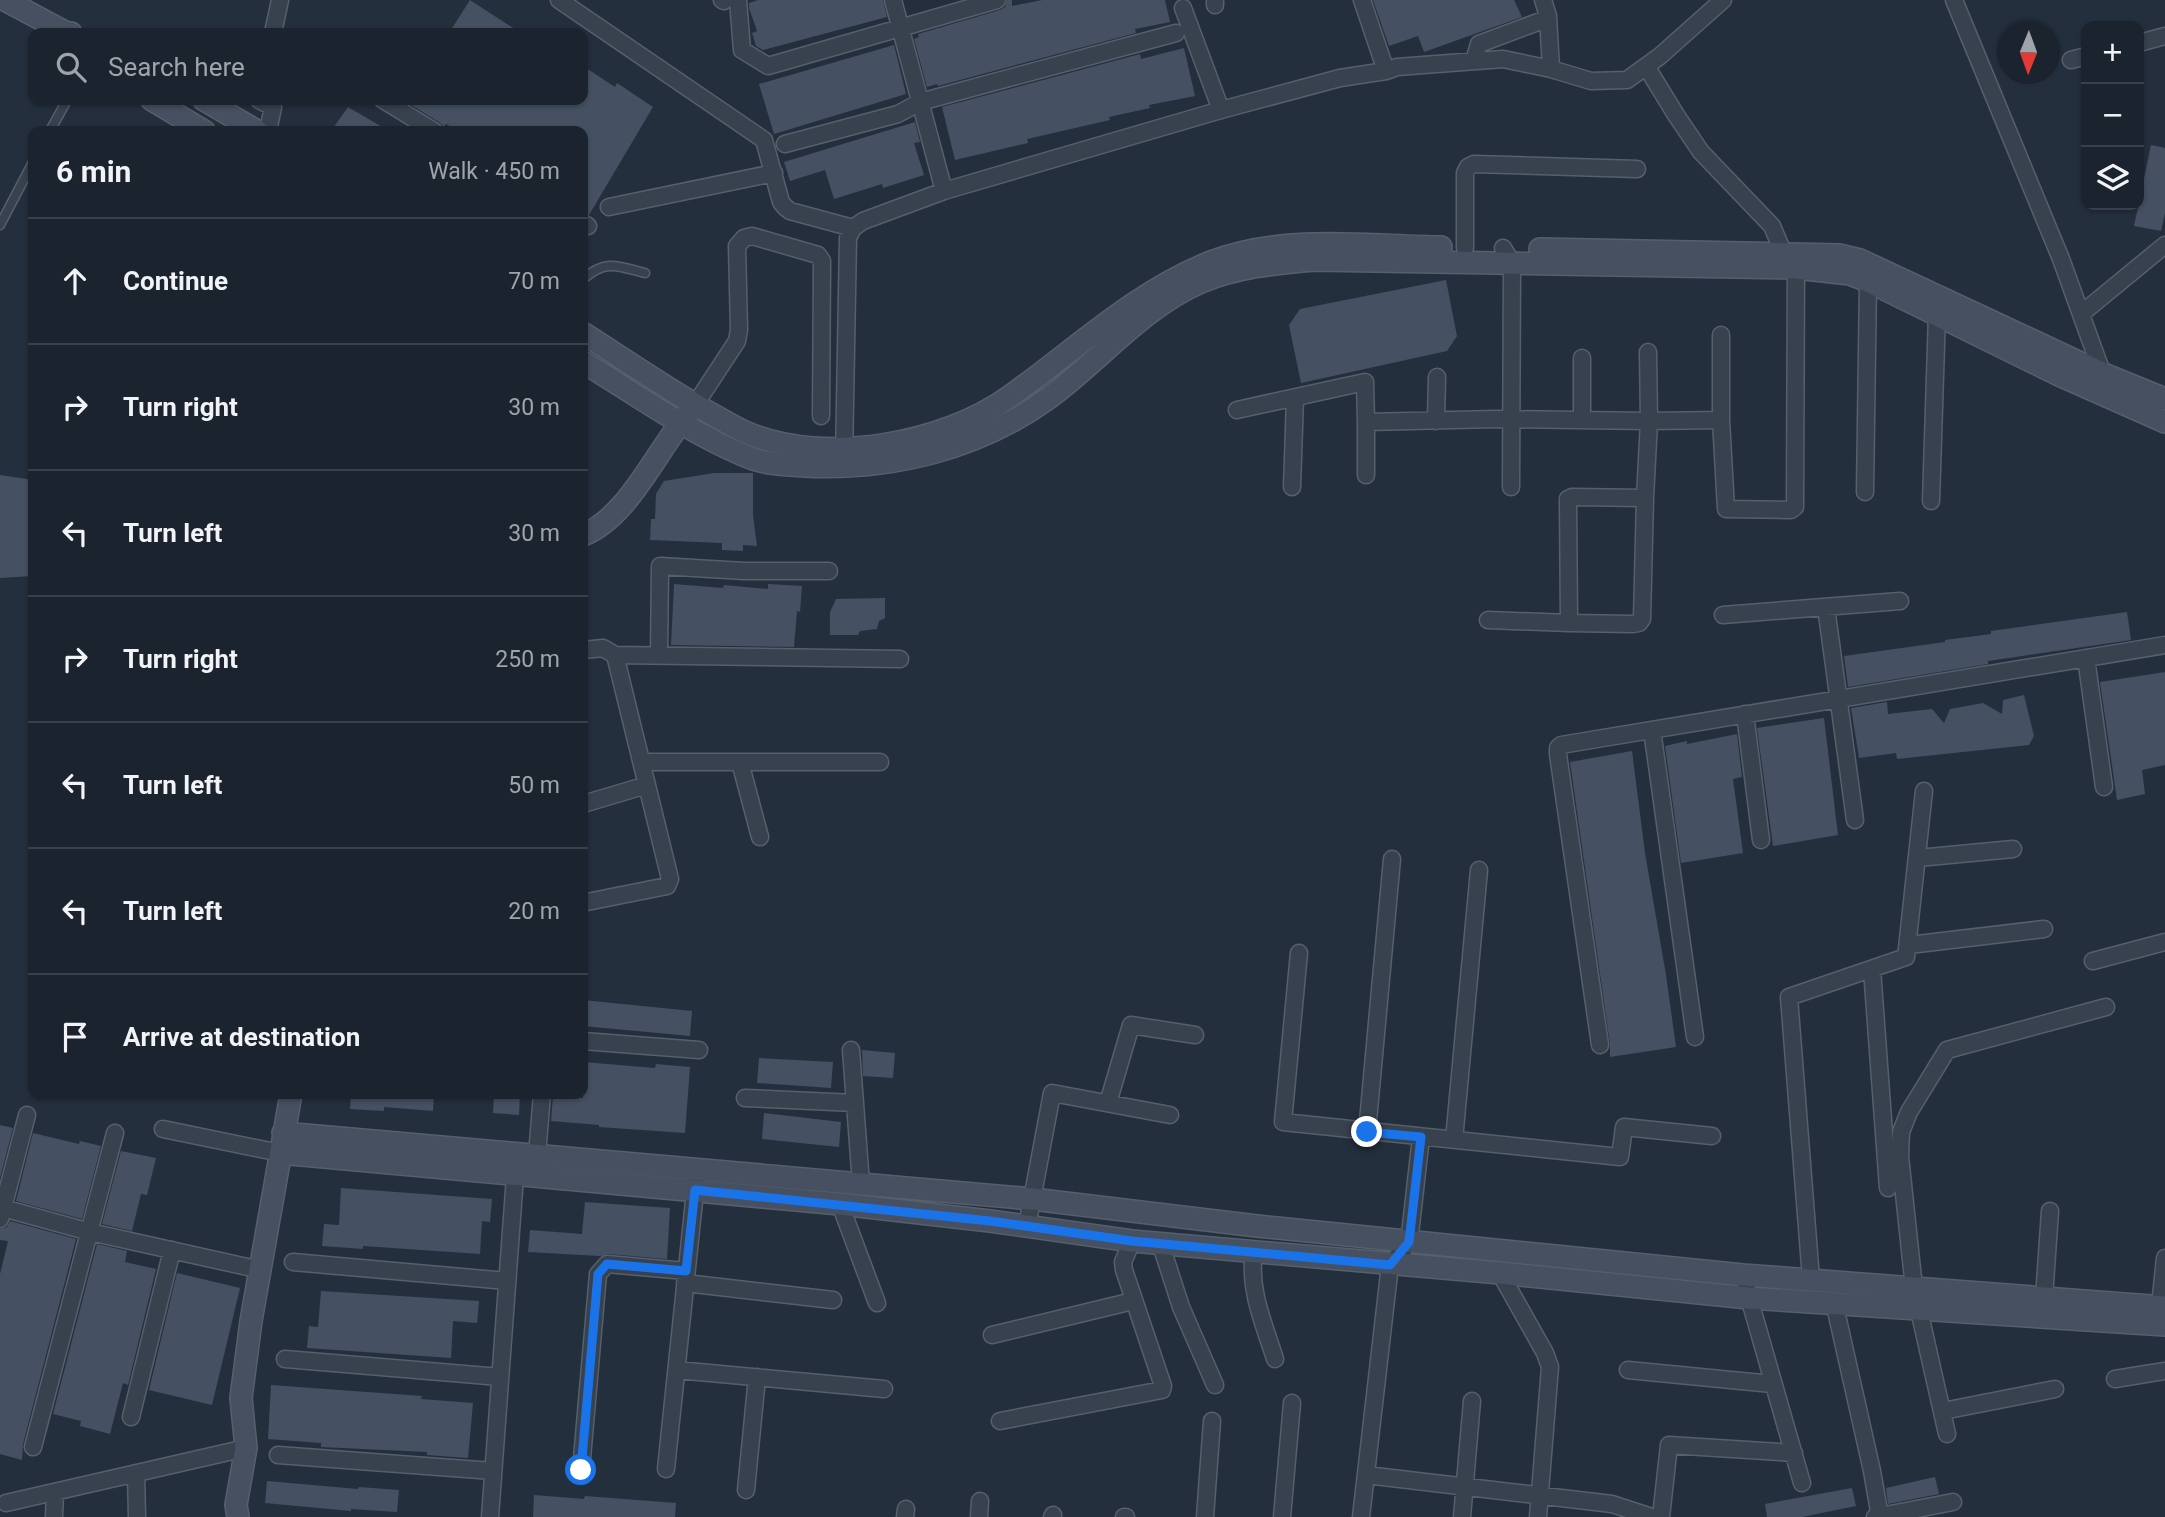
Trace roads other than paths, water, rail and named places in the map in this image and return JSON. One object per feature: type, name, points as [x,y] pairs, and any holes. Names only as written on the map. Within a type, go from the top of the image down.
[{"type":"street","points":[[5,0],[58,28]]},
{"type":"street","points":[[274,28],[280,0]]},
{"type":"street","points":[[559,0],[761,137],[766,144],[781,202],[790,211],[853,228]]},
{"type":"street","points":[[728,0],[742,51],[768,66],[997,0]]},
{"type":"street","points":[[893,0],[944,191]]},
{"type":"street","points":[[1362,0],[1386,71]]},
{"type":"street","points":[[844,458],[848,238],[853,228],[863,221],[944,191],[1220,110],[1340,78],[1397,67],[1503,59],[1591,81],[1627,80],[1723,0]]},
{"type":"street","points":[[1954,0],[2104,374],[2104,395]]},
{"type":"street","points":[[1183,8],[1220,110]]},
{"type":"street","points":[[1474,61],[1479,44],[1546,19],[1546,8]]},
{"type":"street","points":[[1546,8],[1551,69]]},
{"type":"street","points":[[785,144],[898,114],[920,102],[1176,33]]},
{"type":"street","points":[[2144,42],[2165,36]]},
{"type":"street","points":[[1646,66],[1701,152],[1772,226],[1792,258],[1795,507],[1791,510],[1726,509],[1721,420],[1721,335]]},
{"type":"street","points":[[160,105],[196,126]]},
{"type":"street","points":[[213,105],[248,126]]},
{"type":"street","points":[[269,105],[273,107],[269,126]]},
{"type":"street","points":[[391,105],[426,126]]},
{"type":"street","points":[[1465,248],[1465,173],[1468,166],[1474,164],[1637,169]]},
{"type":"street","points":[[608,207],[774,173]]},
{"type":"street","points":[[588,533],[614,516],[695,405],[737,341],[737,246],[744,237],[752,236],[818,255],[822,261],[821,416]]},
{"type":"street","points":[[588,336],[695,405],[750,435],[844,458],[934,433],[975,417],[1006,399],[1148,294],[1210,262],[1250,250],[1296,244],[1465,248],[1508,256]]},
{"type":"street","points":[[2081,314],[2165,245]]},
{"type":"street","points":[[588,365],[681,422],[744,456],[768,463],[844,458],[893,462],[971,441],[1006,425],[1050,397],[1167,301],[1201,282],[1272,263],[1508,256],[1792,258],[1839,255],[1860,260],[2104,374],[2165,399]]},
{"type":"street","points":[[1508,256],[1511,487]]},
{"type":"street","points":[[1792,258],[1868,281],[2059,376],[2165,422]]},
{"type":"street","points":[[1865,492],[1868,281]]},
{"type":"street","points":[[1931,500],[1937,314]]},
{"type":"street","points":[[1488,620],[1633,624],[1642,619],[1649,421],[1648,352]]},
{"type":"street","points":[[1582,358],[1582,420]]},
{"type":"street","points":[[1436,421],[1437,377]]},
{"type":"street","points":[[1237,410],[1366,382],[1366,475]]},
{"type":"street","points":[[1292,487],[1295,398]]},
{"type":"street","points":[[1366,422],[1512,419],[1721,420]]},
{"type":"street","points":[[1569,622],[1568,499],[1645,498]]},
{"type":"street","points":[[659,656],[660,566],[744,571],[829,570]]},
{"type":"street","points":[[1723,615],[1900,601]]},
{"type":"street","points":[[1826,607],[1855,820]]},
{"type":"street","points":[[1600,1045],[1558,748],[1561,745],[2165,645]]},
{"type":"street","points":[[588,650],[603,648],[615,655],[900,659]]},
{"type":"street","points":[[588,902],[667,886],[670,883],[615,655]]},
{"type":"street","points":[[2086,658],[2104,788]]},
{"type":"street","points":[[1745,715],[1761,840]]},
{"type":"street","points":[[1652,730],[1695,1037]]},
{"type":"street","points":[[642,762],[880,762]]},
{"type":"street","points":[[740,762],[760,837]]},
{"type":"street","points":[[588,803],[647,785]]},
{"type":"street","points":[[1811,1279],[1789,997],[1905,958],[1909,945],[1924,791]]},
{"type":"street","points":[[1918,858],[2013,849]]},
{"type":"street","points":[[1367,1132],[1392,859]]},
{"type":"street","points":[[1454,1140],[1479,870]]},
{"type":"street","points":[[1909,945],[2044,929]]},
{"type":"street","points":[[2093,961],[2165,942]]},
{"type":"street","points":[[1299,953],[1283,1122],[1620,1157],[1624,1127],[1712,1136]]},
{"type":"street","points":[[1872,969],[1888,1188]]},
{"type":"street","points":[[1947,1434],[1915,1298],[1900,1156],[1901,1132],[1909,1112],[1951,1048],[2106,1007]]},
{"type":"street","points":[[1108,1103],[1131,1025],[1195,1035]]},
{"type":"street","points":[[588,1041],[699,1050]]},
{"type":"street","points":[[851,1050],[861,1184]]},
{"type":"street","points":[[1027,1226],[1052,1093],[1170,1115]]},
{"type":"street","points":[[745,1098],[855,1103]]},
{"type":"street","points":[[238,1517],[236,1505],[246,1448],[242,1398],[251,1321],[290,1099]]},
{"type":"street","points":[[489,1517],[507,1281],[526,1165],[541,1099]]},
{"type":"street","points":[[27,1115],[1,1214],[90,1231],[261,1270]]},
{"type":"street","points":[[163,1129],[281,1143],[696,1180],[861,1184],[1032,1199],[1409,1242],[1743,1275],[1811,1279],[1915,1298],[2162,1316]]},
{"type":"street","points":[[33,1447],[115,1133]]},
{"type":"street","points":[[1361,1517],[1390,1265],[1409,1242],[1421,1137]]},
{"type":"street","points":[[696,1180],[840,1204],[1132,1241],[1390,1265],[1500,1273],[1749,1298],[1834,1302],[1915,1298],[2044,1298],[2162,1316]]},
{"type":"street","points":[[666,1469],[696,1180]]},
{"type":"street","points":[[840,1204],[877,1303]]},
{"type":"street","points":[[2044,1298],[2050,1211]]},
{"type":"street","points":[[1000,1421],[1162,1390],[1163,1386],[1133,1301],[1123,1262],[1132,1241]]},
{"type":"street","points":[[1160,1242],[1181,1307],[1215,1385]]},
{"type":"street","points":[[131,1417],[172,1250]]},
{"type":"street","points":[[1254,1252],[1251,1269],[1256,1299],[1275,1359]]},
{"type":"street","points":[[2162,1316],[2165,1258]]},
{"type":"street","points":[[293,1262],[507,1281]]},
{"type":"street","points":[[581,1470],[598,1274],[607,1264],[833,1300]]},
{"type":"street","points":[[1500,1273],[1545,1353],[1550,1367],[1538,1517]]},
{"type":"street","points":[[1743,1275],[1802,1483]]},
{"type":"street","points":[[992,1335],[1133,1301]]},
{"type":"street","points":[[1834,1302],[1872,1471],[1878,1517],[1953,1502]]},
{"type":"street","points":[[285,1359],[500,1377]]},
{"type":"street","points":[[677,1370],[884,1389]]},
{"type":"street","points":[[1628,1370],[1772,1384]]},
{"type":"street","points":[[2115,1379],[2165,1371]]},
{"type":"street","points":[[746,1490],[757,1377]]},
{"type":"street","points":[[1942,1411],[2054,1389]]},
{"type":"street","points":[[1462,1517],[1472,1401]]},
{"type":"street","points":[[1282,1517],[1292,1404]]},
{"type":"street","points":[[1205,1517],[1213,1421]]},
{"type":"street","points":[[1661,1517],[1669,1445],[1794,1453]]},
{"type":"street","points":[[6,1503],[246,1448]]},
{"type":"street","points":[[278,1455],[493,1471]]},
{"type":"street","points":[[136,1473],[137,1517]]},
{"type":"street","points":[[1366,1475],[1539,1494],[1611,1511],[1652,1517]]},
{"type":"street","points":[[54,1517],[55,1492]]},
{"type":"lane","points":[[53,126],[64,105]]},
{"type":"lane","points":[[0,225],[28,172]]},
{"type":"lane","points":[[588,275],[607,265],[618,265],[645,273]]}]
